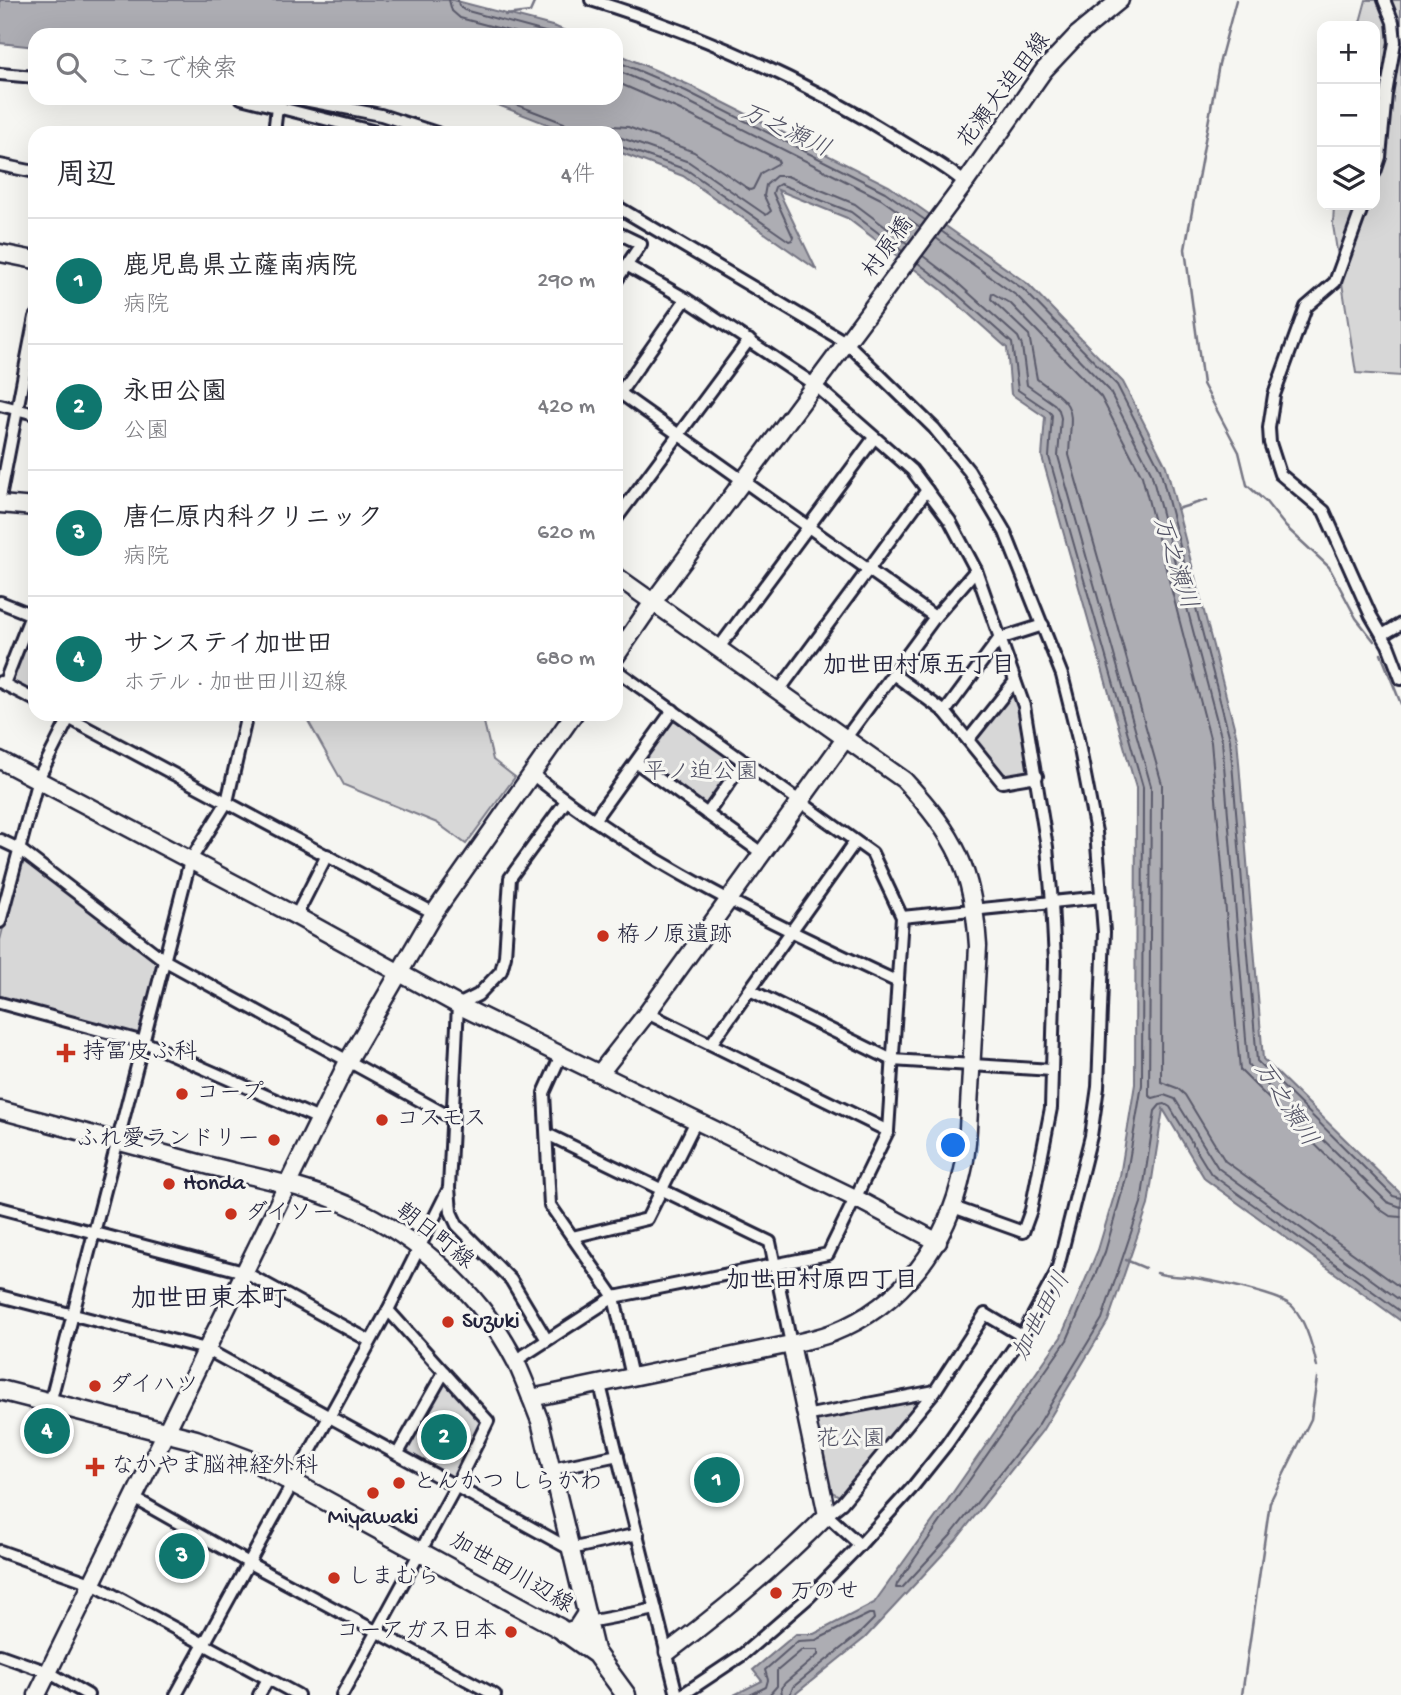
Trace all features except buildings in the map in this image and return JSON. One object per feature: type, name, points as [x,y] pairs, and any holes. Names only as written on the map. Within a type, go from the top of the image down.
[{"type":"main road","name":"加世田川辺線","points":[[0,1390],[228,1451],[294,1482],[565,1633],[596,1654],[626,1695]]},
{"type":"main road","points":[[565,1633],[577,1629],[587,1619]]},
{"type":"street","points":[[591,0],[648,18],[802,83],[880,127],[964,184]]},
{"type":"street","name":"花瀬大迫田線","points":[[964,184],[1044,70],[1077,35],[1120,0]]},
{"type":"street","points":[[1380,157],[1386,94],[1395,42],[1393,22],[1384,0]]},
{"type":"street","points":[[0,74],[28,76]]},
{"type":"street","points":[[269,105],[352,126]]},
{"type":"street","points":[[329,105],[381,115],[415,126]]},
{"type":"street","points":[[275,126],[277,107]]},
{"type":"street","points":[[0,165],[28,171]]},
{"type":"street","name":"村原橋","points":[[623,646],[964,184]]},
{"type":"street","points":[[600,1385],[680,1695],[742,1655],[809,1597],[860,1545],[947,1444],[1022,1336],[1057,1271],[1091,1136],[1098,1087],[1104,932],[1096,832],[1062,675],[1005,531],[969,471],[934,428],[849,340],[623,210]]},
{"type":"street","points":[[1361,210],[1335,282],[1306,307],[1274,395],[1269,428],[1270,443],[1280,474],[1324,512],[1371,616],[1388,645],[1401,679]]},
{"type":"street","points":[[623,236],[640,244],[623,272]]},
{"type":"street","points":[[0,253],[28,259]]},
{"type":"street","points":[[628,266],[686,299],[815,385],[912,470],[950,521],[976,570],[1024,706],[1037,776],[1052,902],[1055,961],[1051,1108],[1031,1210],[1023,1231],[953,1207]]},
{"type":"street","points":[[623,389],[686,299]]},
{"type":"street","points":[[623,510],[749,340]]},
{"type":"street","points":[[0,498],[16,410],[28,364]]},
{"type":"street","points":[[623,399],[744,479],[935,617]]},
{"type":"street","points":[[0,405],[28,413]]},
{"type":"street","points":[[718,649],[874,438]]},
{"type":"street","points":[[778,692],[927,490]]},
{"type":"street","points":[[0,504],[28,506]]},
{"type":"street","points":[[600,1073],[647,1013],[935,617],[976,570]]},
{"type":"street","points":[[531,1398],[791,1344],[831,1334],[856,1322],[898,1292],[919,1271],[938,1242],[953,1207],[964,1167],[978,946],[976,910],[967,871],[955,844],[923,800],[904,780],[623,581]]},
{"type":"street","points":[[0,602],[28,610]]},
{"type":"street","points":[[1382,635],[1401,624]]},
{"type":"street","points":[[28,625],[2,683],[28,696]]},
{"type":"street","points":[[945,712],[999,639],[1043,625]]},
{"type":"street","points":[[893,674],[945,712],[1002,782],[1037,776]]},
{"type":"street","points":[[515,1361],[614,1297],[828,1254],[888,1131],[902,917],[872,853],[623,675]]},
{"type":"street","points":[[968,740],[1015,681]]},
{"type":"street","points":[[594,820],[673,710]]},
{"type":"street","points":[[0,919],[38,779],[65,721]]},
{"type":"street","points":[[76,721],[434,913]]},
{"type":"street","points":[[50,1404],[190,861],[227,802],[245,721]]},
{"type":"street","points":[[37,1695],[348,1061],[434,913],[569,721]]},
{"type":"street","points":[[0,760],[458,1005],[855,1198],[938,1242]]},
{"type":"street","points":[[707,814],[744,762]]},
{"type":"street","points":[[637,763],[763,854]]},
{"type":"street","points":[[532,774],[594,820],[729,901],[898,982]]},
{"type":"street","points":[[458,1005],[478,996],[501,971],[505,956],[510,878],[566,801]]},
{"type":"street","points":[[0,840],[19,849],[164,960],[452,1118]]},
{"type":"street","points":[[710,1044],[855,842]]},
{"type":"street","points":[[296,916],[327,855]]},
{"type":"street","points":[[902,917],[1102,897]]},
{"type":"street","points":[[750,990],[892,1059],[1052,1070]]},
{"type":"street","points":[[0,1003],[145,1042],[319,1119]]},
{"type":"street","points":[[458,1005],[449,1188],[451,1212],[457,1225],[511,1280],[547,1340]]},
{"type":"street","points":[[647,1013],[888,1131]]},
{"type":"street","points":[[561,1055],[544,1093],[550,1205],[614,1297],[632,1377]]},
{"type":"street","name":"朝日町線","points":[[0,1110],[332,1199],[367,1215],[419,1248],[464,1289],[496,1330],[515,1361],[540,1421],[596,1654]]},
{"type":"street","points":[[572,1237],[647,1219],[696,1121]]},
{"type":"street","points":[[547,1134],[770,1242],[827,1515],[860,1545]]},
{"type":"street","points":[[176,1695],[388,1310],[449,1188]]},
{"type":"street","points":[[0,1208],[244,1272],[370,1341]]},
{"type":"street","points":[[0,1296],[206,1349],[570,1549],[638,1534]]},
{"type":"street","points":[[342,1695],[456,1486],[488,1421],[388,1310]]},
{"type":"street","points":[[668,1652],[726,1609],[842,1503],[935,1391],[985,1314],[1022,1336]]},
{"type":"street","points":[[398,1453],[444,1373]]},
{"type":"street","points":[[805,1416],[935,1391]]},
{"type":"street","points":[[552,1469],[618,1455]]},
{"type":"street","points":[[134,1498],[495,1695]]},
{"type":"street","points":[[0,1550],[92,1583],[298,1695]]},
{"type":"street","points":[[587,1619],[656,1609]]},
{"type":"street","points":[[0,1655],[48,1672],[88,1695]]},
{"type":"street","points":[[259,1695],[268,1679]]},
{"type":"green space","points":[[1366,0],[1401,0],[1401,376],[1356,373],[1333,225],[1334,210],[1380,210],[1380,21],[1360,21]]},
{"type":"green space","points":[[28,636],[28,689],[11,680]]},
{"type":"green space","points":[[1009,694],[1014,694],[1019,706],[1030,773],[1007,778],[1002,776],[976,744],[976,738]]},
{"type":"green space","name":"平ノ迫公園","points":[[672,719],[677,719],[736,761],[736,765],[707,806],[702,806],[644,765],[644,759]]},
{"type":"green space","points":[[308,721],[484,721],[493,760],[515,777],[466,844],[437,823],[344,785]]},
{"type":"green space","points":[[21,857],[157,959],[159,966],[141,1037],[0,1000],[0,940]]},
{"type":"green space","points":[[442,1381],[446,1381],[483,1421],[455,1478],[450,1480],[404,1453]]},
{"type":"green space","name":"花公園","points":[[917,1398],[920,1401],[841,1497],[830,1491],[816,1418]]},
{"type":"water","points":[[0,0],[453,0],[558,28],[28,28],[28,46],[0,43]]},
{"type":"water","name":"万之瀬川","points":[[623,56],[689,85],[889,186],[1028,284],[1123,382],[1166,466],[1237,738],[1263,1059],[1401,1194],[1401,1321],[1205,1179],[1163,1109],[1148,1205],[1108,1321],[1042,1431],[956,1540],[865,1638],[794,1695],[734,1695],[762,1681],[753,1670],[796,1634],[814,1634],[874,1603],[1061,1337],[1098,1250],[1120,1176],[1135,1084],[1136,788],[1042,457],[1045,417],[1011,394],[1007,348],[942,290],[847,218],[778,190],[816,269],[683,176],[623,154],[623,126],[552,126],[498,105],[623,105]]},
{"type":"waterway","points":[[1236,0],[1219,64],[1185,249],[1203,384],[1239,452],[1247,485],[1266,502],[1286,527],[1329,567],[1356,618],[1374,641]]},
{"type":"waterway","points":[[505,15],[530,12],[534,3]]},
{"type":"waterway","name":"万之瀬川","points":[[1177,509],[1207,500]]},
{"type":"waterway","points":[[1381,654],[1401,704]]},
{"type":"waterway","points":[[1126,1260],[1145,1268]]},
{"type":"waterway","points":[[1157,1273],[1228,1284],[1286,1302],[1298,1313],[1306,1328],[1317,1367]]},
{"type":"waterway","points":[[1242,1695],[1270,1502],[1311,1419],[1317,1378]]},
{"type":"place","name":"栫ノ原遺跡","points":[[603,936]]},
{"type":"place","name":"持冨皮ふ科","points":[[66,1053]]},
{"type":"place","name":"コープ","points":[[182,1094]]},
{"type":"place","name":"コスモス","points":[[382,1120]]},
{"type":"place","name":"ふれ愛ランドリー","points":[[274,1140]]},
{"type":"place","name":"Honda","points":[[169,1184]]},
{"type":"place","name":"ダイソー","points":[[231,1214]]},
{"type":"place","name":"Suzuki","points":[[448,1322]]},
{"type":"place","name":"ダイハツ","points":[[95,1386]]},
{"type":"place","name":"サンステイ加世田","points":[[47,1431]]},
{"type":"place","name":"永田公園","points":[[444,1437]]},
{"type":"place","name":"なかやま脳神経外科","points":[[95,1467]]},
{"type":"place","name":"鹿児島県立薩南病院","points":[[717,1480]]},
{"type":"place","name":"とんかつ しらかわ","points":[[399,1483]]},
{"type":"place","name":"Miyawaki","points":[[373,1493]]},
{"type":"place","name":"唐仁原内科クリニック","points":[[182,1556]]},
{"type":"place","name":"しまむら","points":[[334,1578]]},
{"type":"place","name":"万のせ","points":[[776,1593]]},
{"type":"place","name":"コーアガス日本","points":[[511,1632]]},
{"type":"district","name":"加世田村原五丁目","points":[[919,667]]},
{"type":"district","name":"加世田村原四丁目","points":[[822,1282]]},
{"type":"district","name":"加世田東本町","points":[[209,1301]]},
{"type":"water label","name":"加世田川","points":[[1043,1317]]}]
